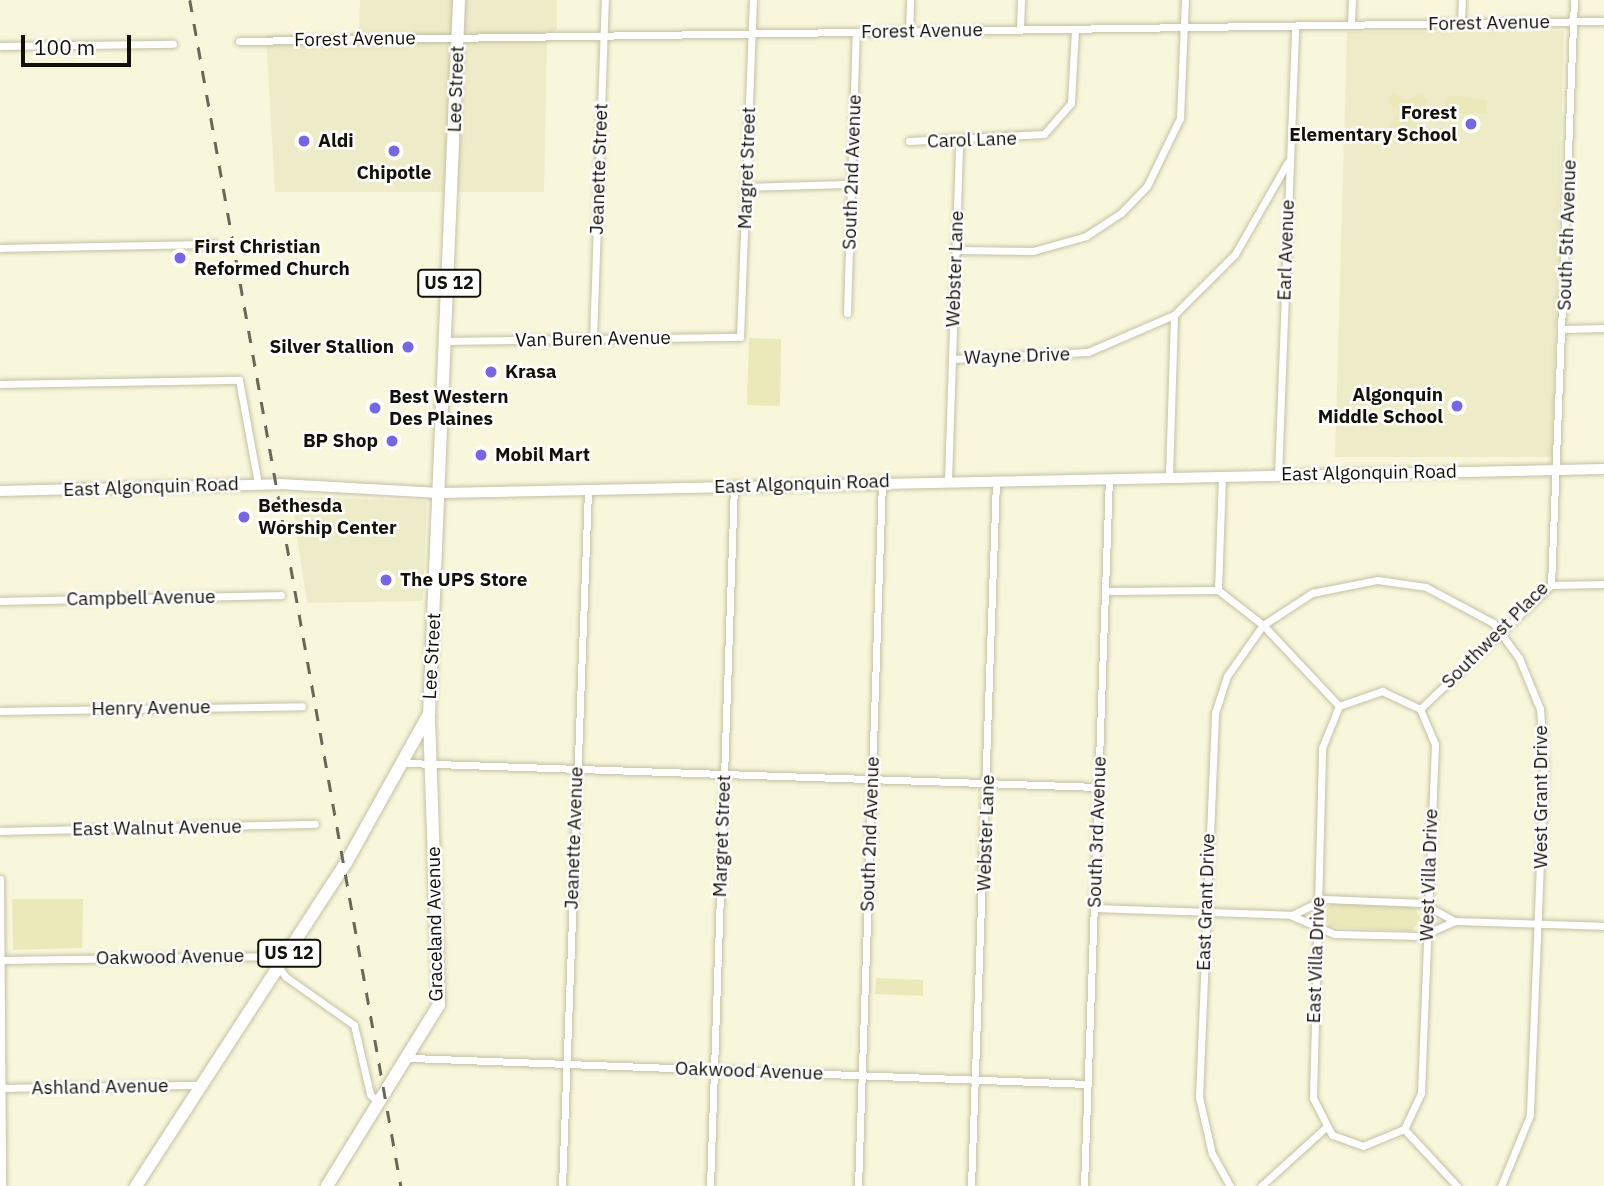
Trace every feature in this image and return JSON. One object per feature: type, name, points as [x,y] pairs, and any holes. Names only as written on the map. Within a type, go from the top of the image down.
[{"type":"main road","name":"Lee Street","points":[[136,1186],[280,967],[407,763],[429,714],[447,341],[459,0]]},
{"type":"main road","name":"Graceland Avenue","points":[[327,1186],[433,1023],[440,994],[429,714]]},
{"type":"street","name":"Jeanette Street","points":[[593,339],[605,0]]},
{"type":"street","name":"Margret Street","points":[[740,337],[753,0]]},
{"type":"street","points":[[909,31],[910,0]]},
{"type":"street","points":[[1020,29],[1021,0]]},
{"type":"street","points":[[956,250],[1032,251],[1086,236],[1121,213],[1167,155],[1180,118],[1185,0]]},
{"type":"street","points":[[1351,25],[1352,0]]},
{"type":"street","points":[[1461,24],[1462,0]]},
{"type":"street","name":"South 5th Avenue","points":[[1556,470],[1564,329],[1574,0]]},
{"type":"street","name":"Forest Avenue","points":[[239,41],[1604,21]]},
{"type":"street","name":"Earl Avenue","points":[[1279,475],[1295,26]]},
{"type":"street","name":"Carol Lane","points":[[909,141],[959,142],[1031,138],[1054,126],[1071,103],[1075,29]]},
{"type":"street","name":"South 2nd Avenue","points":[[847,313],[856,32]]},
{"type":"street","points":[[0,46],[173,44]]},
{"type":"street","name":"Webster Lane","points":[[948,480],[959,142]]},
{"type":"street","name":"Wayne Drive","points":[[952,359],[1088,352],[1174,315],[1235,254],[1289,160]]},
{"type":"street","points":[[747,187],[851,184]]},
{"type":"street","points":[[0,248],[214,244]]},
{"type":"street","points":[[1169,476],[1174,315]]},
{"type":"street","points":[[1564,329],[1604,328]]},
{"type":"street","name":"Van Buren Avenue","points":[[447,341],[740,337]]},
{"type":"street","points":[[0,384],[239,380],[258,484]]},
{"type":"street","name":"East Algonquin Road","points":[[0,491],[258,484],[440,493],[882,481],[1604,469]]},
{"type":"street","name":"Southwest Place","points":[[1420,709],[1551,585],[1556,470]]},
{"type":"street","points":[[1218,590],[1222,476]]},
{"type":"street","name":"South 3rd Avenue","points":[[1084,1186],[1109,478]]},
{"type":"street","name":"Webster Lane","points":[[971,1186],[988,783],[996,479]]},
{"type":"street","name":"South 2nd Avenue","points":[[858,1186],[882,481]]},
{"type":"street","name":"Margret Street","points":[[710,1186],[734,486]]},
{"type":"street","name":"Jeanette Avenue","points":[[562,1186],[588,490]]},
{"type":"street","name":"West Grant Drive","points":[[1263,625],[1312,593],[1377,580],[1453,598],[1501,633],[1529,676],[1544,735],[1530,1115],[1501,1186]]},
{"type":"street","points":[[1551,585],[1604,584]]},
{"type":"street","points":[[1106,591],[1218,590],[1263,625],[1339,706],[1382,691],[1420,709]]},
{"type":"street","name":"Campbell Avenue","points":[[0,601],[281,595]]},
{"type":"street","name":"East Grant Drive","points":[[1230,1186],[1201,1112],[1215,713],[1227,676],[1263,625]]},
{"type":"street","name":"Henry Avenue","points":[[0,711],[302,706]]},
{"type":"street","name":"East Villa Drive","points":[[1325,1128],[1312,1086],[1322,748],[1339,706]]},
{"type":"street","name":"West Villa Drive","points":[[1404,1129],[1421,1093],[1435,744],[1420,709]]},
{"type":"street","points":[[407,763],[1099,787]]},
{"type":"street","name":"East Walnut Avenue","points":[[0,831],[315,824]]},
{"type":"street","points":[[0,879],[2,1186]]},
{"type":"street","points":[[1290,915],[1317,901],[1428,904],[1455,921]]},
{"type":"street","points":[[1094,908],[1290,915],[1316,930],[1427,935],[1455,921],[1604,926]]},
{"type":"street","name":"Oakwood Avenue","points":[[1,960],[270,956],[280,967],[354,1024],[370,1094],[380,1104]]},
{"type":"street","name":"Oakwood Avenue","points":[[411,1058],[1088,1084]]},
{"type":"street","name":"Ashland Avenue","points":[[2,1088],[200,1085]]},
{"type":"street","points":[[1261,1186],[1325,1128],[1363,1146],[1404,1129],[1457,1186]]},
{"type":"shaded area","points":[[360,0],[557,0],[557,28],[547,42],[544,192],[275,192],[266,35],[359,33]]},
{"type":"shaded area","points":[[1564,31],[1552,457],[1335,457],[1347,32]]},
{"type":"shaded area","points":[[1393,92],[1407,100],[1419,94],[1428,100],[1414,122],[1427,131],[1421,142],[1407,133],[1395,139],[1386,134],[1399,111],[1387,102]]},
{"type":"shaded area","points":[[1450,95],[1487,100],[1487,114],[1440,113]]},
{"type":"shaded area","points":[[749,338],[781,339],[780,406],[747,405]]},
{"type":"shaded area","points":[[291,497],[427,501],[423,601],[307,603]]},
{"type":"shaded area","points":[[12,899],[83,899],[82,948],[13,950]]},
{"type":"shaded area","points":[[1332,903],[1414,906],[1422,921],[1411,931],[1329,927],[1323,914]]},
{"type":"shaded area","points":[[876,978],[923,980],[923,996],[875,994]]},
{"type":"railway","points":[[190,0],[401,1186]]},
{"type":"place","name":"Forest Elementary School","points":[[1471,124]]},
{"type":"place","name":"Aldi","points":[[304,141]]},
{"type":"place","name":"Chipotle","points":[[394,151]]},
{"type":"place","name":"First Christian Reformed Church","points":[[180,258]]},
{"type":"place","name":"Silver Stallion","points":[[408,347]]},
{"type":"place","name":"Krasa","points":[[491,372]]},
{"type":"place","name":"Algonquin Middle School","points":[[1457,406]]},
{"type":"place","name":"Best Western Des Plaines","points":[[375,408]]},
{"type":"place","name":"BP Shop","points":[[392,441]]},
{"type":"place","name":"Mobil Mart","points":[[481,455]]},
{"type":"place","name":"Bethesda Worship Center","points":[[244,517]]},
{"type":"place","name":"The UPS Store","points":[[386,580]]}]
